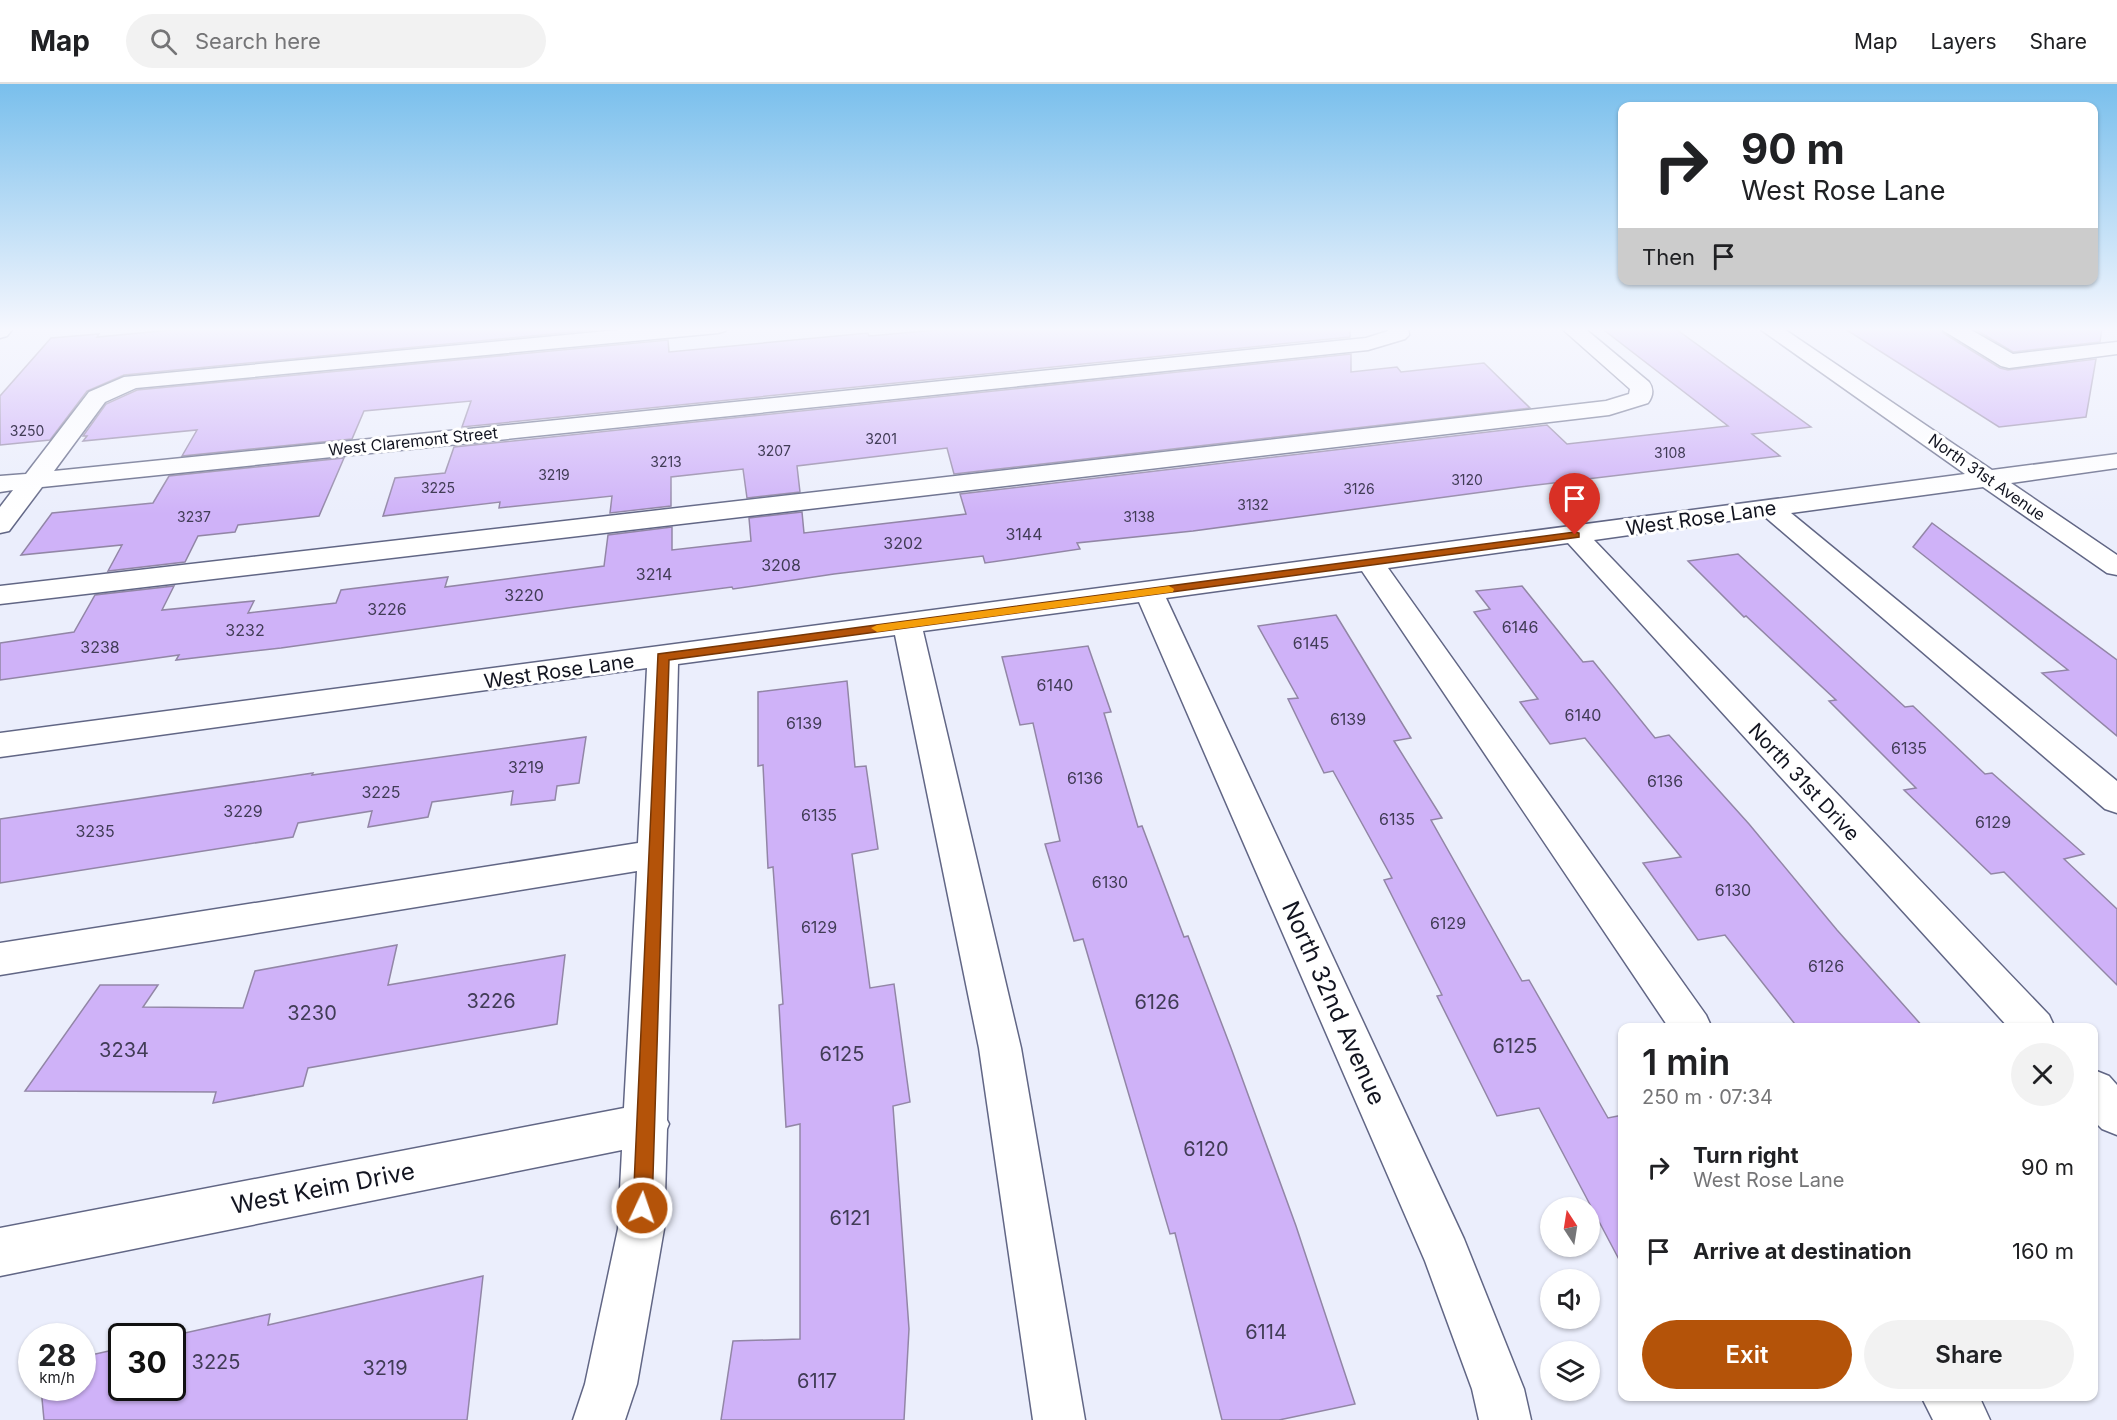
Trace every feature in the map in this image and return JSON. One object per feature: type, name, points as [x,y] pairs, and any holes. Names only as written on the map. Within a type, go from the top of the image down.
[{"type":"street","points":[[0,525],[98,397],[115,389]]},
{"type":"street","name":"West Claremont Street","points":[[0,484],[923,389]]},
{"type":"street","points":[[0,595],[1597,409],[1640,398],[1641,389]]},
{"type":"street","name":"North 31st Avenue","points":[[1858,389],[2117,567]]},
{"type":"street","name":"West Rose Lane","points":[[0,745],[2117,461]]},
{"type":"street","points":[[1771,508],[2117,800]]},
{"type":"street","name":"North 31st Drive","points":[[1575,535],[2029,1023]]},
{"type":"street","points":[[1370,562],[1689,1023]]},
{"type":"street","name":"North 32nd Avenue","points":[[1149,592],[1448,1256],[1498,1389],[1505,1420]]},
{"type":"street","points":[[907,624],[1000,1048],[1059,1420]]},
{"type":"street","points":[[599,1420],[611,1384],[641,1229],[663,657]]},
{"type":"street","points":[[0,959],[656,854]]},
{"type":"street","points":[[2098,1094],[2117,1114]]},
{"type":"street","name":"West Keim Drive","points":[[0,1252],[646,1124]]},
{"type":"street","points":[[1951,1401],[1964,1420]]},
{"type":"building","points":[[6,389],[91,389],[87,391],[50,440],[0,445],[0,396]]},
{"type":"building","points":[[834,389],[462,427],[471,401],[364,411],[352,439],[182,456],[197,430],[83,441],[87,436],[83,436],[106,404],[137,390]]},
{"type":"building","points":[[1010,389],[1511,389],[1530,408],[954,474],[947,448],[797,466],[800,492],[747,498],[743,469],[671,477],[671,506],[610,513],[612,496],[499,508],[500,502],[383,516],[395,478],[445,473],[454,447]]},
{"type":"building","points":[[1681,389],[1759,389],[1811,427],[1752,434],[1780,456],[1520,487],[1193,531],[1077,543],[1080,549],[985,563],[983,556],[575,607],[281,648],[176,660],[179,655],[0,680],[0,643],[74,632],[95,595],[174,586],[162,610],[254,601],[248,613],[336,603],[341,590],[448,577],[445,587],[604,566],[608,535],[672,527],[672,550],[751,541],[749,518],[802,512],[804,533],[966,514],[960,494],[1547,425],[1567,444],[1728,426]]},
{"type":"building","points":[[1940,389],[2091,389],[2086,417],[1999,427]]},
{"type":"building","points":[[344,458],[319,516],[238,525],[235,532],[198,536],[185,562],[108,571],[122,545],[21,555],[52,513],[153,503],[169,476]]},
{"type":"building","points":[[1932,523],[2117,660],[2117,736],[2042,673],[2068,670],[1913,547]]},
{"type":"building","points":[[1738,554],[1905,707],[1913,706],[1985,774],[1992,773],[2084,854],[2064,859],[2117,909],[2117,985],[2004,872],[1991,874],[1904,790],[1916,788],[1829,701],[1836,700],[1746,616],[1744,617],[1688,561]]},
{"type":"building","points":[[1522,586],[1583,662],[1593,661],[1655,738],[1669,735],[1749,824],[1837,930],[1920,1023],[1794,1023],[1725,935],[1698,940],[1643,863],[1681,857],[1585,738],[1550,744],[1520,702],[1538,699],[1474,612],[1490,609],[1476,591]]},
{"type":"building","points":[[1336,615],[1411,738],[1394,741],[1442,818],[1431,820],[1522,981],[1529,980],[1608,1118],[1618,1116],[1618,1258],[1600,1223],[1600,1197],[1586,1197],[1539,1108],[1497,1116],[1437,996],[1442,995],[1384,880],[1392,878],[1333,771],[1324,773],[1288,699],[1298,698],[1258,626]]},
{"type":"building","points":[[1088,646],[1111,712],[1104,713],[1138,827],[1142,826],[1184,937],[1188,936],[1231,1048],[1296,1226],[1355,1404],[1279,1420],[1222,1420],[1175,1233],[1170,1234],[1083,939],[1074,941],[1045,844],[1060,841],[1033,723],[1020,725],[1002,657]]},
{"type":"building","points":[[847,681],[855,767],[866,766],[878,849],[852,854],[870,988],[894,984],[910,1102],[893,1106],[909,1329],[904,1420],[721,1420],[733,1341],[800,1339],[800,1124],[786,1127],[779,1005],[783,1004],[773,867],[768,868],[763,765],[758,766],[758,692]]},
{"type":"building","points":[[586,737],[579,783],[557,786],[555,800],[511,805],[513,791],[432,802],[428,817],[368,827],[372,811],[298,823],[293,837],[0,883],[0,819],[313,773],[312,775]]},
{"type":"building","points":[[397,945],[388,985],[565,955],[557,1024],[308,1068],[303,1086],[213,1103],[216,1092],[25,1091],[100,985],[158,985],[143,1007],[243,1008],[255,971]]},
{"type":"building","points":[[483,1276],[467,1420],[44,1420],[42,1401],[96,1401],[96,1354],[108,1351],[108,1401],[186,1401],[186,1333],[270,1314],[268,1325]]},
{"type":"slow traffic","points":[[877,628],[1169,589]]},
{"type":"route","points":[[642,1208],[663,657],[1575,535]]}]
